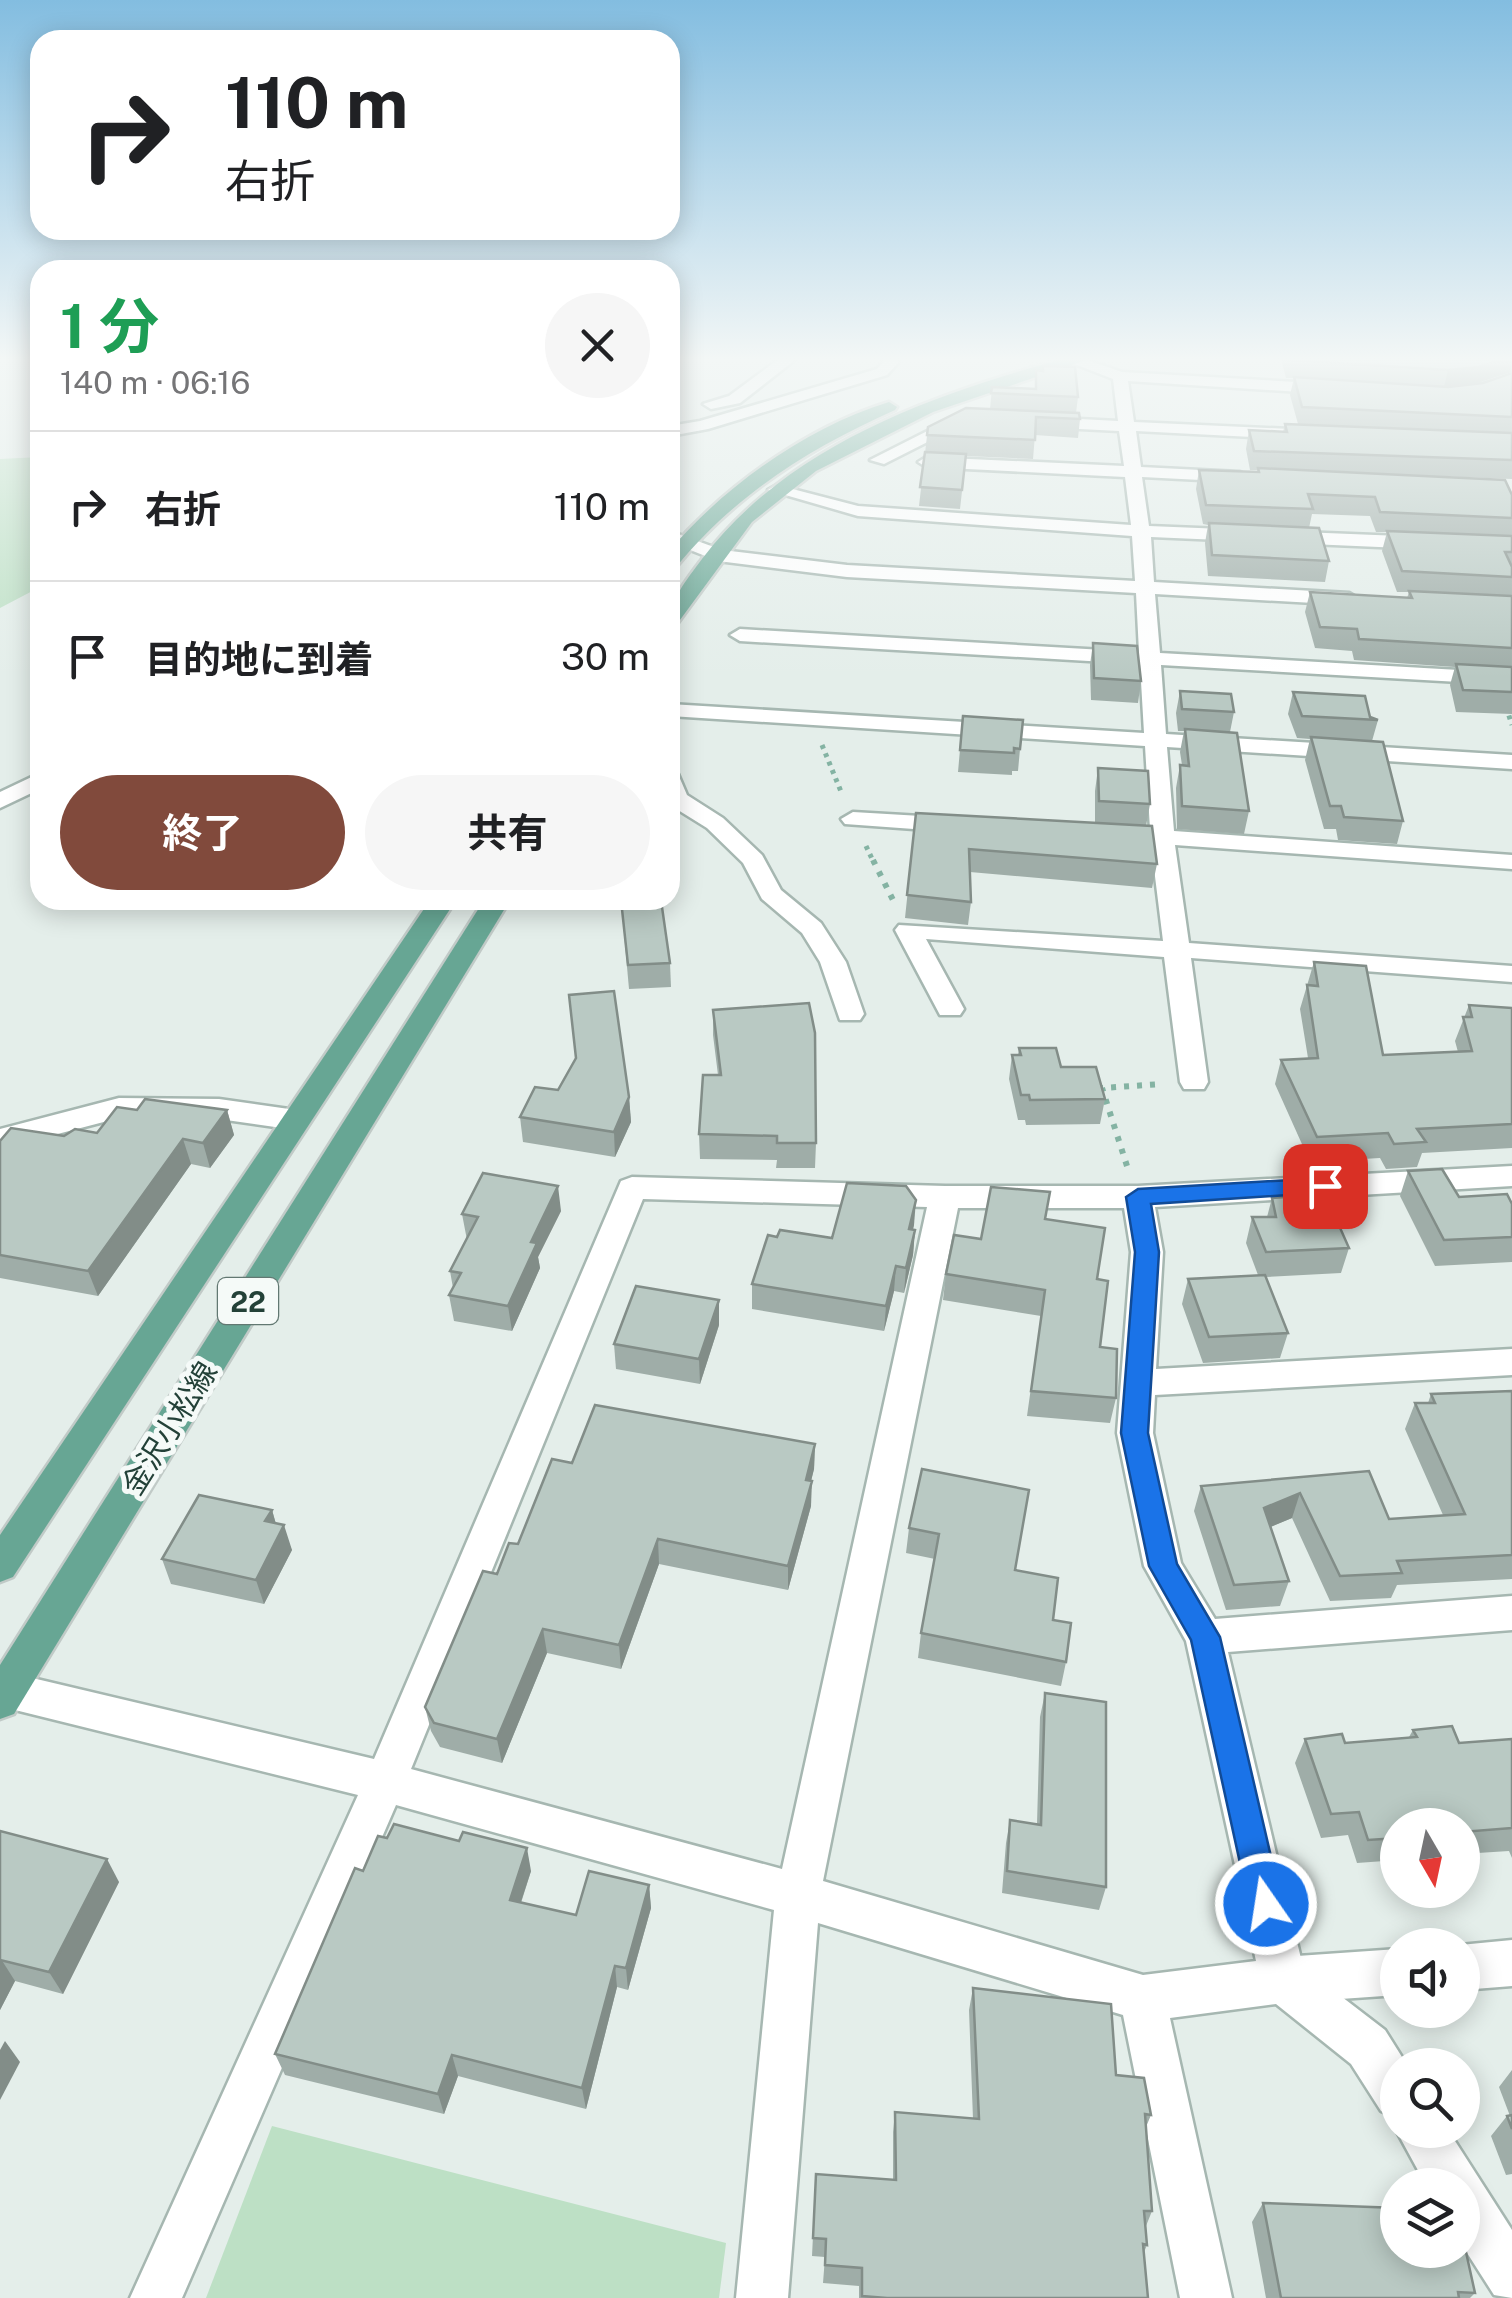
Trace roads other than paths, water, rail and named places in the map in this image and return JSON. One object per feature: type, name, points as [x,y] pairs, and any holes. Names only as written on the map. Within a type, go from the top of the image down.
[{"type":"main road","points":[[680,537],[783,463]]},
{"type":"main road","points":[[680,607],[718,556],[777,490],[818,463]]},
{"type":"main road","name":"金沢小松線","points":[[0,1566],[437,910]]},
{"type":"main road","name":"金沢小松線","points":[[4,1696],[491,910]]},
{"type":"street","points":[[947,463],[1252,478]]},
{"type":"street","points":[[1133,463],[1146,587],[1162,837],[1194,1082]]},
{"type":"street","points":[[777,490],[846,510],[1141,531],[1454,544]]},
{"type":"street","points":[[680,540],[718,556],[847,570],[1377,600]]},
{"type":"street","points":[[740,635],[1512,679]]},
{"type":"street","points":[[680,711],[1512,762]]},
{"type":"street","points":[[0,801],[30,785]]},
{"type":"street","points":[[680,801],[715,823],[753,860],[771,894],[812,928],[833,962],[850,1014]]},
{"type":"street","points":[[853,820],[988,827]]},
{"type":"street","points":[[1124,834],[1512,862]]},
{"type":"street","points":[[950,1009],[908,930],[1512,974]]},
{"type":"street","points":[[0,1140],[119,1108],[218,1109],[296,1120]]},
{"type":"street","points":[[156,2298],[384,1782],[632,1188],[945,1197],[1138,1197],[1512,1176]]},
{"type":"street","points":[[762,2298],[798,1895],[945,1197]]},
{"type":"street","points":[[1138,1197],[1147,1252],[1134,1433],[1164,1566],[1205,1637],[1283,1980],[1368,2047],[1380,2066]]},
{"type":"street","points":[[1137,1383],[1512,1362]]},
{"type":"street","points":[[1205,1637],[1512,1614]]},
{"type":"street","points":[[4,1696],[384,1782],[798,1895],[1143,1998],[1283,1980],[1380,1973]]},
{"type":"street","points":[[1480,1965],[1512,1963]]},
{"type":"street","points":[[1143,1998],[1206,2298]]},
{"type":"street","points":[[1480,2227],[1512,2278]]}]
